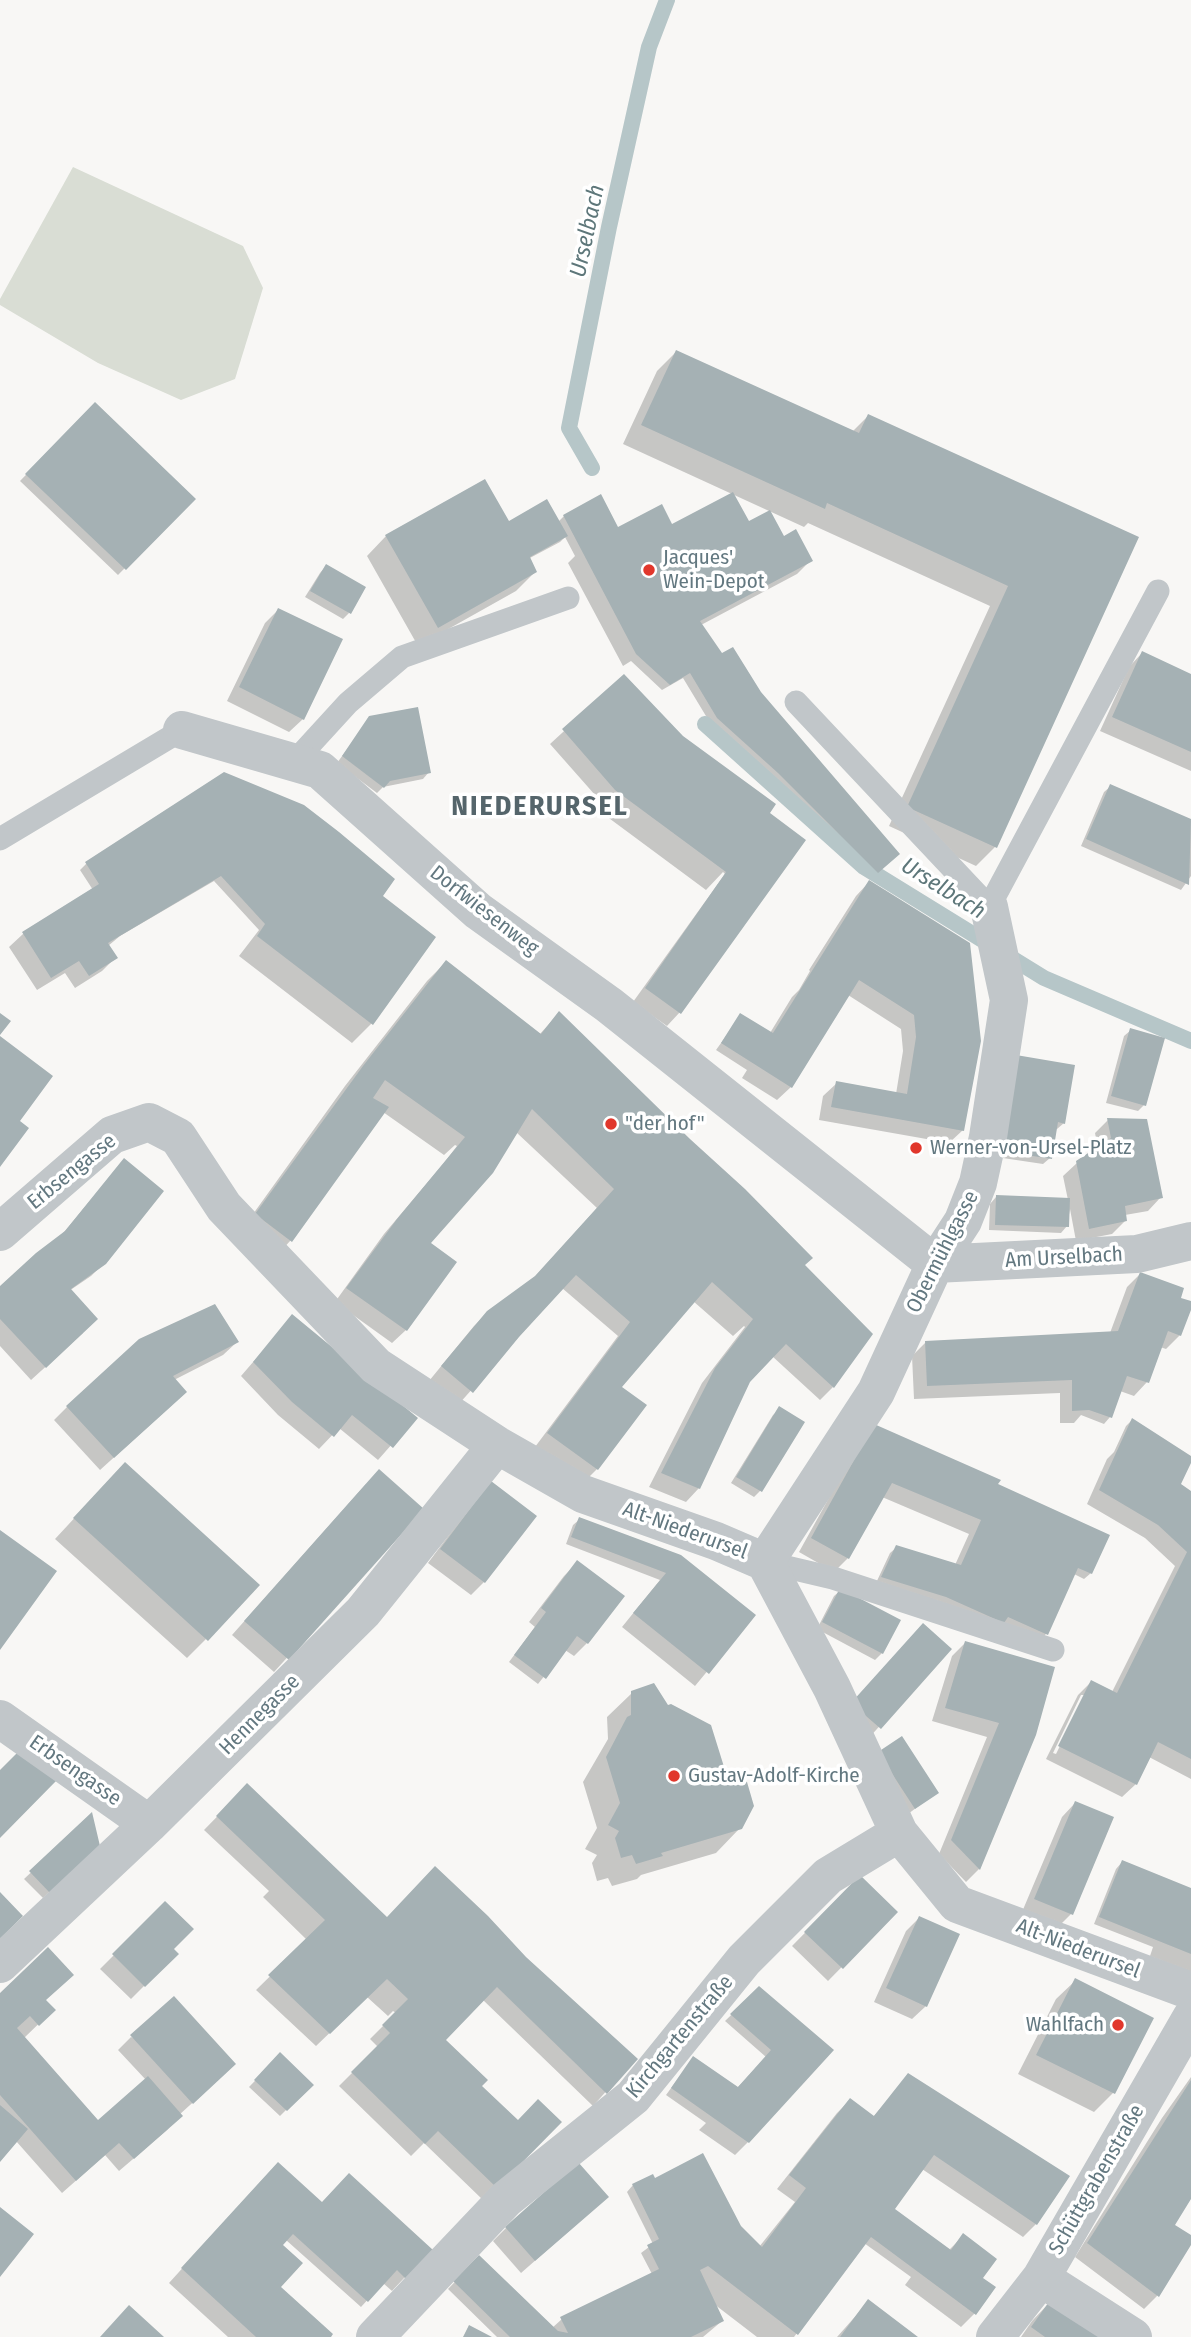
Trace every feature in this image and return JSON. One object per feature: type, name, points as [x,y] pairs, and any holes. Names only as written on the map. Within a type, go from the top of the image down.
[{"type":"street","name":"Dorfwiesenweg","points":[[182,730],[320,770],[478,911],[609,1005],[935,1264]]},
{"type":"street","name":"Obermühlgasse","points":[[765,1562],[876,1392],[935,1264],[963,1221],[978,1183],[1009,1000],[989,907]]},
{"type":"street","name":"Erbsengasse","points":[[0,1232],[112,1135],[149,1122]]},
{"type":"street","name":"Alt-Niederursel","points":[[149,1122],[178,1136],[224,1207],[376,1366],[497,1445],[583,1494],[716,1541],[765,1562],[832,1688],[899,1833],[957,1904],[1191,1991]]},
{"type":"street","name":"Am Urselbach","points":[[935,1264],[1137,1254],[1191,1241]]},
{"type":"street","name":"Hennegasse","points":[[0,1964],[149,1824],[363,1612],[497,1445]]},
{"type":"street","name":"Erbsengasse","points":[[0,1719],[149,1824]]},
{"type":"street","name":"Kirchgartenstraße","points":[[375,2337],[506,2199],[633,2097],[744,1960],[828,1875],[899,1833]]},
{"type":"street","name":"Schüttgrabenstraße","points":[[995,2337],[1041,2278],[1191,2018]]},
{"type":"street","points":[[1041,2278],[1133,2337]]},
{"type":"lane","points":[[796,702],[989,907],[1158,591]]},
{"type":"lane","points":[[294,762],[348,703],[402,657],[568,598]]},
{"type":"lane","name":"Dorfwiesenweg","points":[[0,839],[182,730]]},
{"type":"lane","points":[[765,1562],[833,1578],[1053,1650]]},
{"type":"shaded area","points":[[73,167],[243,246],[263,288],[235,379],[181,400],[98,363],[0,305],[0,299]]},
{"type":"building","points":[[676,350],[859,433],[868,414],[1139,537],[997,848],[907,807],[1008,586],[827,503],[825,509],[641,425]]},
{"type":"building","points":[[95,402],[196,499],[126,570],[25,474]]},
{"type":"building","points":[[485,479],[509,521],[547,499],[568,536],[530,557],[537,572],[438,628],[385,535]]},
{"type":"building","points":[[733,492],[749,521],[770,510],[784,536],[796,529],[813,561],[700,621],[722,653],[733,647],[761,692],[900,854],[878,873],[778,773],[717,718],[690,673],[670,685],[636,654],[563,515],[601,494],[618,527],[662,504],[672,524]]},
{"type":"building","points":[[326,564],[366,587],[351,614],[310,591]]},
{"type":"building","points":[[278,608],[343,639],[304,720],[239,687]]},
{"type":"building","points":[[1142,651],[1191,674],[1191,752],[1112,717]]},
{"type":"building","points":[[624,674],[683,736],[776,804],[770,813],[806,840],[681,1014],[645,988],[726,872],[615,790],[562,729]]},
{"type":"building","points":[[418,707],[431,773],[390,781],[384,788],[342,756],[369,716]]},
{"type":"building","points":[[224,772],[304,805],[339,832],[395,879],[383,896],[436,937],[373,1025],[257,936],[265,924],[221,876],[108,943],[118,958],[89,976],[79,961],[51,978],[22,932],[99,884],[85,862]]},
{"type":"building","points":[[1110,784],[1191,819],[1189,885],[1086,839]]},
{"type":"building","points":[[869,880],[970,943],[981,1041],[964,1131],[831,1107],[836,1081],[907,1094],[916,1037],[914,1015],[859,980],[792,1088],[721,1043],[740,1013],[773,1033]]},
{"type":"building","points":[[446,960],[541,1034],[559,1011],[813,1258],[805,1265],[873,1334],[834,1388],[786,1344],[750,1382],[700,1489],[661,1473],[715,1368],[753,1319],[712,1282],[622,1387],[647,1405],[598,1470],[547,1433],[630,1322],[576,1275],[519,1337],[473,1393],[441,1366],[487,1311],[535,1276],[614,1189],[532,1109],[493,1173],[431,1243],[457,1262],[407,1331],[346,1288],[397,1219],[465,1137],[385,1080],[373,1098],[389,1107],[292,1242],[255,1214],[363,1066]]},
{"type":"building","points":[[0,1013],[11,1021],[0,1035]]},
{"type":"building","points":[[1130,1028],[1165,1038],[1146,1106],[1111,1096]]},
{"type":"building","points":[[0,1036],[53,1076],[20,1121],[29,1128],[0,1167]]},
{"type":"building","points":[[1016,1055],[1075,1065],[1065,1124],[1058,1122],[1052,1159],[1001,1151]]},
{"type":"building","points":[[1107,1118],[1147,1119],[1163,1198],[1125,1206],[1127,1221],[1089,1229],[1076,1161],[1111,1138]]},
{"type":"building","points":[[124,1158],[164,1191],[106,1264],[71,1289],[98,1319],[46,1368],[0,1319],[0,1286],[65,1231]]},
{"type":"building","points":[[996,1195],[1070,1198],[1069,1227],[995,1225]]},
{"type":"building","points":[[1140,1272],[1184,1288],[1181,1298],[1191,1301],[1191,1310],[1181,1336],[1168,1331],[1149,1383],[1127,1376],[1112,1418],[1089,1410],[1072,1411],[1072,1380],[927,1386],[925,1341],[1118,1331]]},
{"type":"building","points":[[215,1304],[239,1342],[173,1376],[187,1392],[114,1458],[66,1406],[139,1339]]},
{"type":"building","points":[[292,1314],[418,1418],[393,1448],[352,1415],[334,1437],[292,1402],[253,1362]]},
{"type":"building","points":[[779,1406],[805,1422],[762,1492],[736,1477]]},
{"type":"building","points":[[1132,1418],[1191,1456],[1191,1463],[1181,1484],[1191,1491],[1191,1759],[1158,1742],[1137,1785],[1058,1746],[1091,1680],[1117,1693],[1187,1552],[1158,1525],[1099,1490]]},
{"type":"building","points":[[874,1424],[1001,1480],[998,1484],[1110,1535],[1092,1574],[1078,1568],[1048,1635],[1008,1617],[1004,1623],[946,1597],[881,1577],[896,1545],[961,1565],[981,1520],[892,1483],[849,1559],[811,1538]]},
{"type":"building","points":[[125,1462],[260,1585],[208,1641],[73,1518]]},
{"type":"building","points":[[379,1469],[424,1509],[289,1660],[244,1621]]},
{"type":"building","points":[[491,1481],[537,1516],[485,1583],[440,1549]]},
{"type":"building","points":[[579,1517],[681,1555],[756,1615],[709,1674],[633,1613],[666,1573],[571,1537]]},
{"type":"building","points":[[0,1530],[57,1571],[0,1650]]},
{"type":"building","points":[[577,1560],[625,1596],[588,1644],[577,1636],[546,1679],[514,1655],[546,1612],[541,1608]]},
{"type":"building","points":[[840,1588],[901,1620],[883,1654],[822,1622]]},
{"type":"building","points":[[923,1623],[952,1649],[881,1729],[851,1703]]},
{"type":"building","points":[[965,1641],[1055,1667],[1036,1735],[980,1870],[951,1840],[999,1723],[945,1708]]},
{"type":"building","name":"Gustav-Adolf-Kirche","points":[[654,1683],[668,1705],[671,1704],[711,1725],[725,1770],[747,1782],[754,1806],[742,1829],[661,1853],[663,1856],[636,1864],[632,1855],[621,1858],[615,1838],[619,1831],[608,1825],[620,1803],[606,1757],[627,1717],[631,1715],[631,1691]]},
{"type":"building","points":[[902,1736],[939,1793],[915,1809],[878,1752]]},
{"type":"building","points":[[18,1752],[57,1780],[0,1838],[0,1770]]},
{"type":"building","points":[[247,1783],[387,1917],[435,1866],[488,1916],[526,1957],[638,2059],[607,2094],[497,1987],[446,2040],[488,2080],[482,2086],[518,2120],[538,2099],[562,2122],[497,2188],[438,2131],[425,2144],[351,2072],[390,2033],[382,2025],[408,1999],[387,1979],[330,2034],[268,1975],[325,1920],[216,1816]]},
{"type":"building","points":[[1075,1801],[1114,1817],[1073,1915],[1034,1899]]},
{"type":"building","points":[[92,1812],[100,1846],[50,1893],[29,1871]]},
{"type":"building","points":[[1122,1860],[1191,1888],[1191,1954],[1099,1917]]},
{"type":"building","points":[[860,1875],[898,1912],[843,1969],[804,1932]]},
{"type":"building","points":[[0,1892],[23,1916],[0,1939]]},
{"type":"building","points":[[165,1901],[194,1929],[174,1949],[179,1954],[145,1987],[112,1954]]},
{"type":"building","points":[[919,1916],[960,1934],[927,2007],[886,1988]]},
{"type":"building","points":[[48,1947],[74,1975],[46,2000],[56,2010],[39,2026],[30,2016],[17,2028],[98,2120],[148,2076],[183,2116],[134,2159],[119,2143],[76,2181],[0,2095],[0,1993]]},
{"type":"building","points":[[1075,1978],[1154,2018],[1115,2094],[1036,2055]]},
{"type":"building","points":[[759,1986],[834,2050],[749,2143],[671,2088],[693,2056],[738,2087],[771,2050],[730,2014]]},
{"type":"building","points":[[174,1996],[236,2064],[193,2104],[130,2035]]},
{"type":"building","points":[[280,2052],[314,2085],[287,2111],[254,2080]]},
{"type":"building","points":[[908,2073],[1070,2176],[1037,2225],[934,2155],[895,2209],[951,2250],[963,2233],[997,2259],[983,2278],[996,2287],[976,2315],[871,2237],[798,2335],[708,2266],[700,2270],[724,2321],[691,2337],[510,2337],[453,2281],[479,2255],[558,2331],[568,2333],[560,2317],[659,2269],[647,2245],[659,2239],[632,2184],[653,2174],[655,2178],[703,2153],[741,2226],[762,2247],[806,2188],[789,2175],[850,2098],[874,2116]]},
{"type":"building","points":[[1191,2080],[1191,2199],[1175,2225],[1191,2235],[1191,2245],[1159,2297],[1087,2243]]},
{"type":"building","points":[[0,2105],[28,2129],[0,2162]]},
{"type":"building","points":[[278,2162],[322,2202],[349,2173],[433,2250],[406,2279],[397,2270],[368,2302],[293,2234],[283,2245],[303,2263],[281,2287],[333,2334],[331,2337],[256,2337],[181,2268]]},
{"type":"building","points":[[578,2162],[609,2197],[535,2261],[505,2227]]},
{"type":"building","points":[[0,2207],[34,2234],[0,2277]]},
{"type":"building","points":[[868,2299],[918,2337],[840,2337]]},
{"type":"building","points":[[1051,2299],[1110,2337],[1045,2337],[1031,2327]]},
{"type":"building","points":[[129,2305],[164,2337],[100,2337]]},
{"type":"building","points":[[469,2325],[492,2337],[463,2337]]},
{"type":"waterway","name":"Urselbach","points":[[592,468],[569,428],[609,227],[649,47],[667,0]]},
{"type":"waterway","name":"Urselbach","points":[[705,724],[864,867],[1044,978],[1191,1041]]},
{"type":"place","name":"Jacques' Wein-Depot","points":[[649,570]]},
{"type":"place","name":"\"der hof\"","points":[[611,1124]]},
{"type":"place","name":"Werner-von-Ursel-Platz","points":[[916,1148]]},
{"type":"place","name":"Gustav-Adolf-Kirche","points":[[674,1776]]},
{"type":"place","name":"Wahlfach","points":[[1118,2025]]},
{"type":"district","name":"NIEDERURSEL","points":[[540,807]]}]
